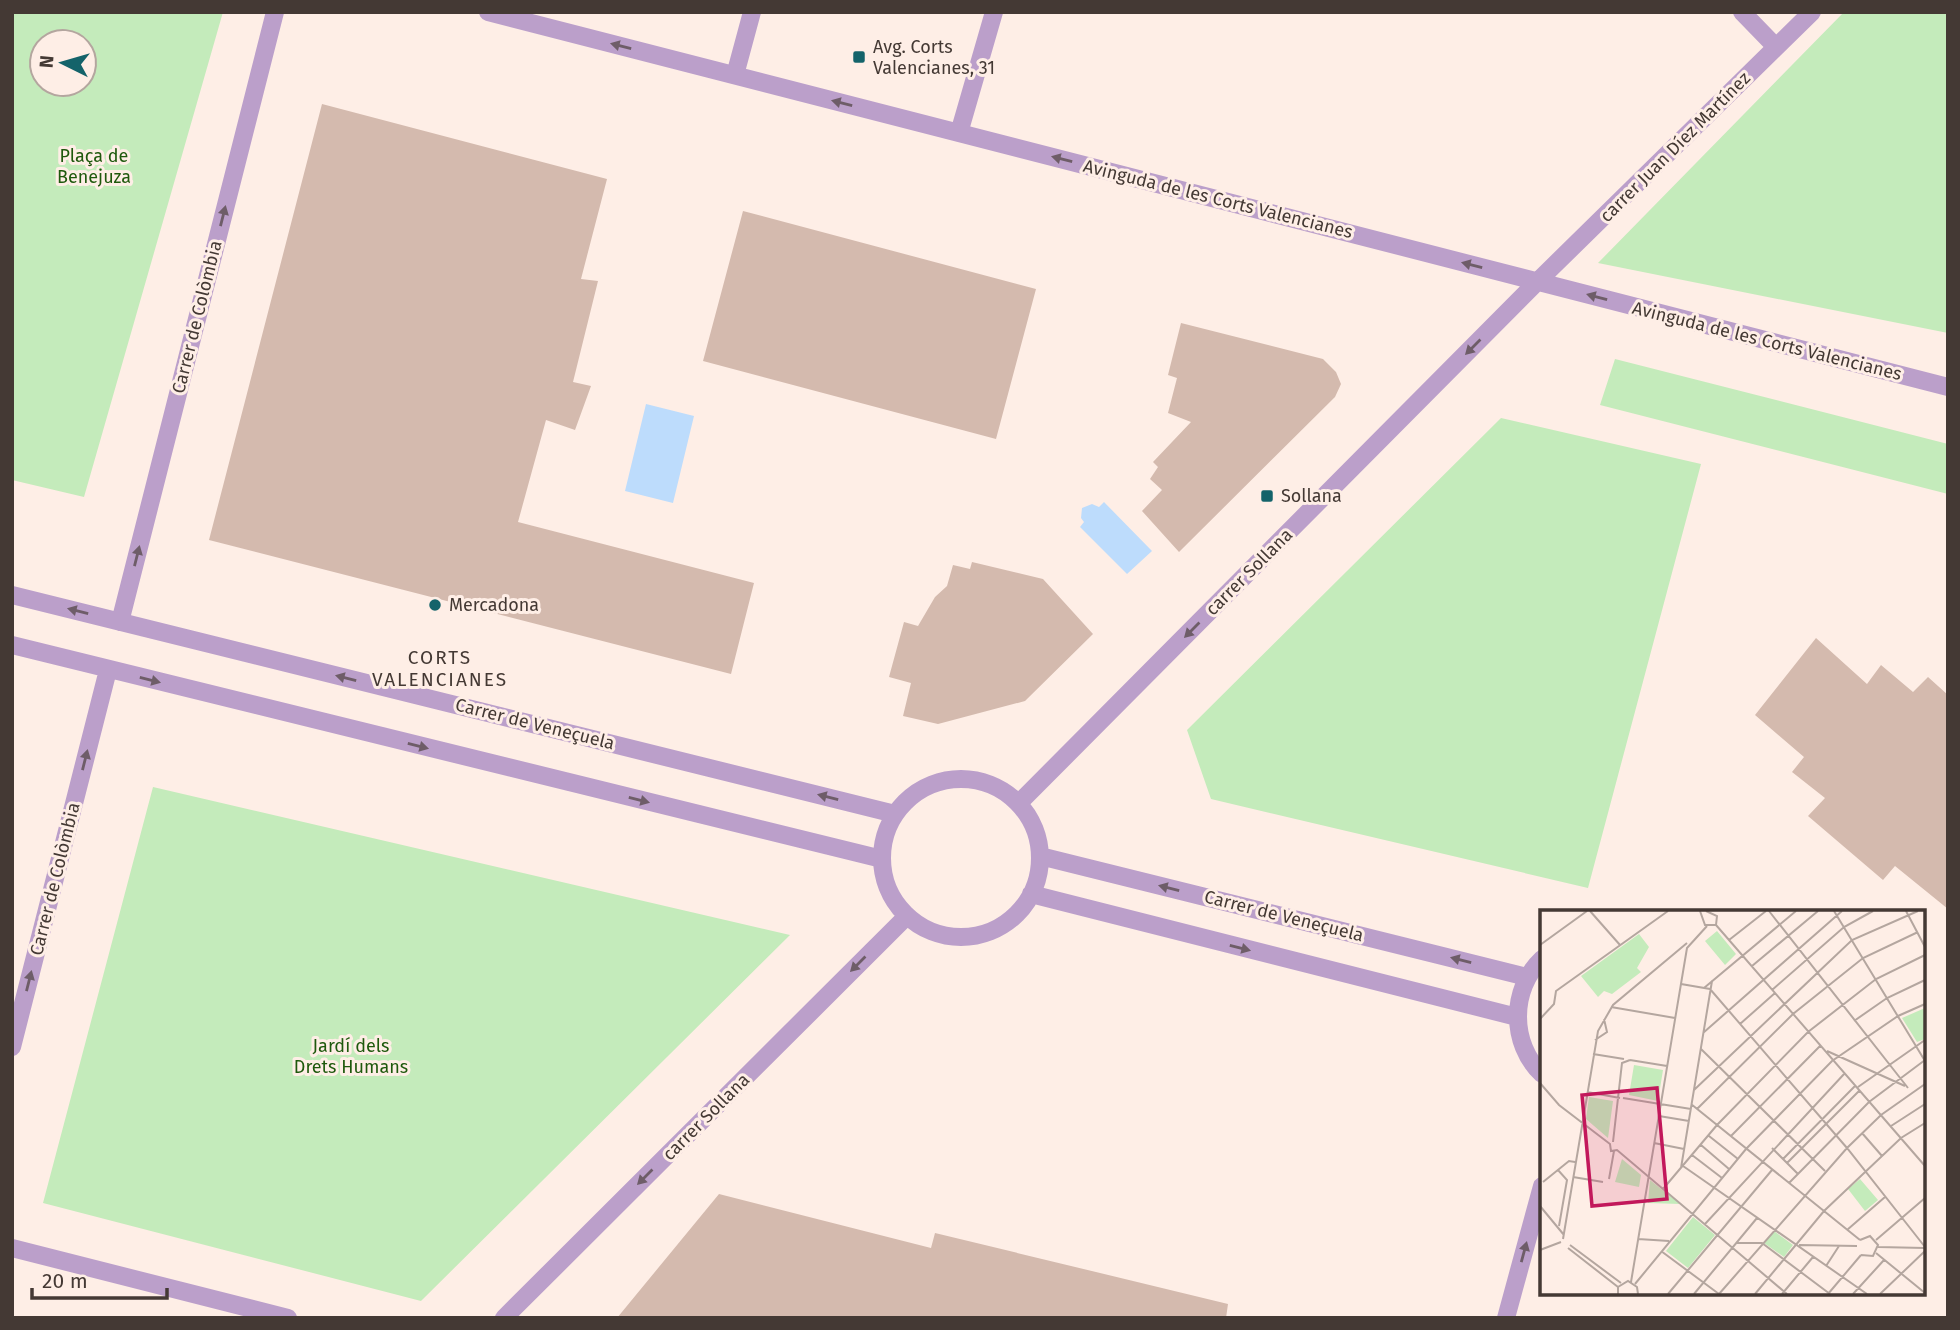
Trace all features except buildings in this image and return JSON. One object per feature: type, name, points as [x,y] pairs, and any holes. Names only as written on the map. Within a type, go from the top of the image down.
[{"type":"street","name":"Carrer de Colòmbia","points":[[120,622],[275,12]]},
{"type":"street","name":"Avinguda de les Corts Valencianes","points":[[490,12],[1948,387]]},
{"type":"street","points":[[735,75],[752,12]]},
{"type":"street","points":[[959,133],[994,12]]},
{"type":"street","points":[[1742,12],[1776,47]]},
{"type":"street","name":"carrer Juan Díez Martínez","points":[[1538,281],[1812,12]]},
{"type":"street","name":"carrer Sollana","points":[[1018,803],[1538,281]]},
{"type":"street","name":"Carrer de Veneçuela","points":[[12,595],[895,814]]},
{"type":"street","points":[[12,645],[882,859]]},
{"type":"street","name":"Carrer de Colòmbia","points":[[12,1047],[108,670]]},
{"type":"street","points":[[960,778],[982,780],[1002,789],[1018,803],[1031,819],[1040,856],[1038,878],[1023,907],[1007,923],[984,934],[966,937],[933,932],[907,916],[888,890],[882,859],[884,837],[895,814],[909,798],[922,788],[940,781],[960,778]]},
{"type":"street","name":"Carrer de Veneçuela","points":[[1040,856],[1527,977]]},
{"type":"street","points":[[1031,894],[1517,1017]]},
{"type":"street","name":"carrer Sollana","points":[[504,1318],[907,916]]},
{"type":"street","points":[[1540,961],[1527,977],[1517,1017],[1526,1054],[1540,1072]]},
{"type":"street","points":[[1506,1318],[1540,1192]]},
{"type":"street","points":[[12,1248],[288,1318]]},
{"type":"green space","name":"Plaça de Benejuza","points":[[12,12],[223,12],[84,497],[12,480]]},
{"type":"green space","points":[[1844,12],[1948,12],[1948,333],[1598,263]]},
{"type":"green space","points":[[1615,359],[1948,444],[1948,494],[1600,405]]},
{"type":"green space","points":[[1501,418],[1701,464],[1588,888],[1211,799],[1187,730]]},
{"type":"green space","name":"Jardí dels Drets Humans","points":[[153,787],[790,935],[421,1301],[43,1203]]},
{"type":"water","points":[[646,404],[694,416],[673,503],[625,491]]},
{"type":"water","points":[[1104,502],[1152,551],[1127,574],[1080,527],[1084,522],[1081,518],[1082,508],[1092,504],[1099,507]]},
{"type":"place","name":"Avg. Corts Valencianes, 31","points":[[859,57]]},
{"type":"place","name":"Sollana","points":[[1267,496]]},
{"type":"place","name":"Mercadona","points":[[435,605]]},
{"type":"district","name":"CORTS VALENCIANES","points":[[440,668]]}]
